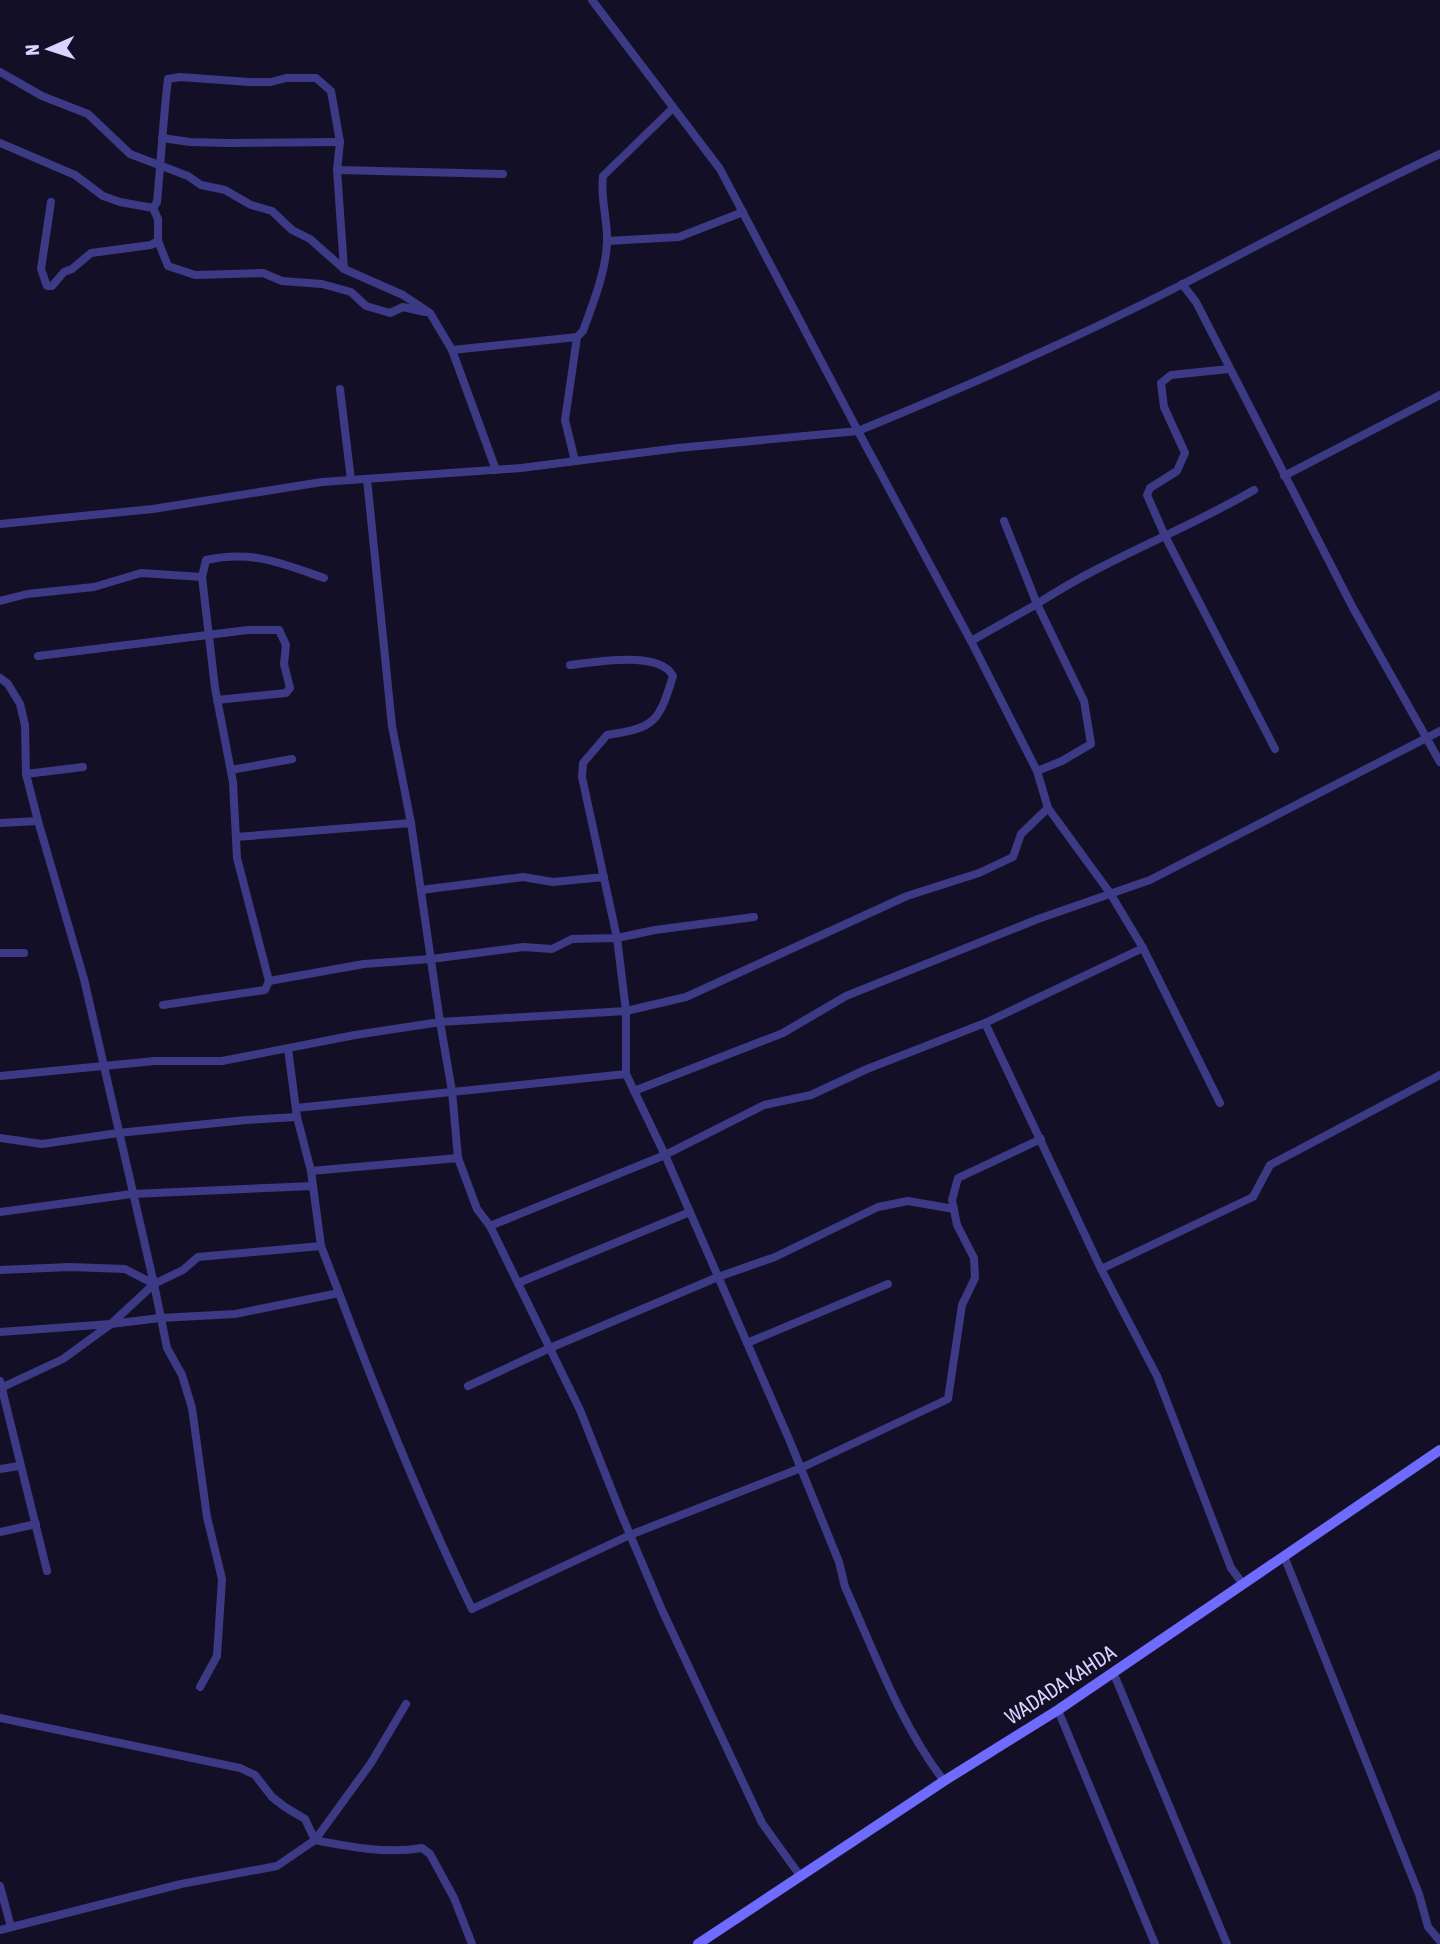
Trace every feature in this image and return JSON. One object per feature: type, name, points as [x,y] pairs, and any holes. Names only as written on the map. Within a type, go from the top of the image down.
[{"type":"main road","name":"WADADA KAHDA","points":[[698,1944],[944,1781],[1058,1710],[1440,1450]]},
{"type":"street","points":[[592,0],[720,169],[971,641],[1037,771],[1048,808],[1110,893],[1143,948],[1220,1103]]},
{"type":"street","points":[[0,72],[41,96],[88,114],[130,154],[188,176],[201,185],[225,190],[251,205],[272,211],[292,230],[310,239],[344,269],[403,295],[430,313],[452,350],[496,470]]},
{"type":"street","points":[[153,208],[157,202],[168,79],[180,77],[271,82],[286,78],[316,78],[331,91],[340,142],[337,170],[344,269]]},
{"type":"street","points":[[575,461],[565,420],[577,337],[583,331],[602,273],[607,241],[601,190],[603,176],[673,107]]},
{"type":"street","points":[[162,138],[228,143],[340,142]]},
{"type":"street","points":[[0,143],[75,175],[103,196],[153,208]]},
{"type":"street","points":[[0,524],[153,509],[322,482],[496,470],[678,448],[858,431],[988,378],[1182,284],[1362,190],[1440,153]]},
{"type":"street","points":[[337,170],[503,174]]},
{"type":"street","points":[[51,202],[41,269],[47,286],[52,286],[64,272],[72,270],[91,253],[152,245],[158,241]]},
{"type":"street","points":[[153,208],[158,219],[158,241],[168,266],[195,275],[262,273],[282,281],[322,284],[351,292],[366,306],[390,313],[403,307],[430,313]]},
{"type":"street","points":[[607,241],[679,237],[743,212]]},
{"type":"street","points":[[1182,284],[1196,302],[1353,608],[1440,762]]},
{"type":"street","points":[[452,350],[577,337]]},
{"type":"street","points":[[1229,369],[1171,374],[1161,383],[1164,407],[1185,453],[1177,471],[1150,488],[1147,495],[1165,536],[1275,749]]},
{"type":"street","points":[[340,389],[351,480]]},
{"type":"street","points":[[1284,476],[1440,395]]},
{"type":"street","points":[[368,479],[393,726],[453,1091],[458,1158],[477,1209],[490,1226],[580,1410],[662,1610],[762,1824],[801,1877]]},
{"type":"street","points":[[971,641],[1254,490]]},
{"type":"street","points":[[1004,521],[1037,604],[1084,701],[1091,744],[1062,761],[1037,771]]},
{"type":"street","points":[[163,1005],[265,990],[269,981],[237,858],[231,770],[217,700],[202,577],[206,560],[231,555],[274,560],[324,578]]},
{"type":"street","points":[[0,601],[27,594],[94,587],[141,573],[202,577]]},
{"type":"street","points":[[37,656],[209,634],[279,630],[286,645],[284,664],[289,688],[286,693],[217,700]]},
{"type":"street","points":[[570,666],[618,658],[661,664],[669,668],[673,676],[661,713],[636,730],[607,735],[583,763],[582,777],[618,938],[626,1011],[626,1074],[665,1155],[801,1468],[839,1562],[850,1599],[912,1732],[926,1758],[944,1781]]},
{"type":"street","points":[[0,678],[8,684],[20,704],[25,726],[26,774],[84,979],[167,1348],[182,1375],[192,1408],[207,1517],[222,1579],[217,1656],[200,1687]]},
{"type":"street","points":[[634,1091],[783,1033],[846,996],[1038,919],[1150,880],[1440,731]]},
{"type":"street","points":[[231,770],[292,759]]},
{"type":"street","points":[[26,774],[83,767]]},
{"type":"street","points":[[0,1076],[155,1061],[222,1061],[440,1022],[626,1011],[687,996],[907,896],[979,873],[1013,857],[1021,834],[1048,808]]},
{"type":"street","points":[[0,822],[38,821]]},
{"type":"street","points":[[236,837],[411,823]]},
{"type":"street","points":[[421,890],[523,877],[554,882],[604,877]]},
{"type":"street","points":[[269,981],[364,964],[431,959],[523,947],[552,949],[572,939],[618,938],[654,930],[754,917]]},
{"type":"street","points":[[490,1226],[665,1155],[764,1105],[811,1096],[867,1069],[985,1023],[1143,948]]},
{"type":"street","points":[[0,953],[24,953]]},
{"type":"street","points":[[985,1023],[1101,1269],[1157,1376],[1231,1568],[1243,1584]]},
{"type":"street","points":[[288,1049],[296,1113],[311,1171],[321,1245],[391,1430],[433,1530],[472,1609],[630,1535],[801,1468],[948,1399],[962,1305],[975,1278],[974,1258],[957,1225],[951,1200],[958,1178],[1041,1139]]},
{"type":"street","points":[[0,1138],[42,1144],[246,1120],[453,1091],[626,1074]]},
{"type":"street","points":[[1101,1269],[1254,1197],[1270,1165],[1440,1075]]},
{"type":"street","points":[[311,1171],[458,1158]]},
{"type":"street","points":[[0,1212],[132,1194],[313,1186]]},
{"type":"street","points":[[468,1386],[718,1277],[775,1257],[878,1207],[908,1201],[954,1209]]},
{"type":"street","points":[[518,1283],[690,1212]]},
{"type":"street","points":[[47,1571],[1,1385],[63,1359],[111,1324],[154,1284],[183,1270],[198,1257],[321,1245]]},
{"type":"street","points":[[0,1270],[70,1267],[125,1269],[154,1284]]},
{"type":"street","points":[[747,1343],[888,1284]]},
{"type":"street","points":[[0,1332],[235,1314],[339,1293]]},
{"type":"street","points":[[0,1469],[19,1466]]},
{"type":"street","points":[[0,1532],[36,1524]]},
{"type":"street","points":[[1284,1556],[1419,1894],[1428,1927],[1440,1941]]},
{"type":"street","points":[[1113,1672],[1227,1944]]},
{"type":"street","points":[[0,1930],[181,1884],[277,1866],[315,1840],[371,1763],[406,1704]]},
{"type":"street","points":[[1058,1710],[1155,1944]]},
{"type":"street","points":[[0,1717],[240,1768],[255,1775],[272,1797],[305,1819],[315,1840]]},
{"type":"street","points":[[315,1840],[353,1848],[400,1852],[422,1848],[430,1854],[454,1898],[472,1944]]},
{"type":"street","points":[[0,1886],[11,1927]]}]
